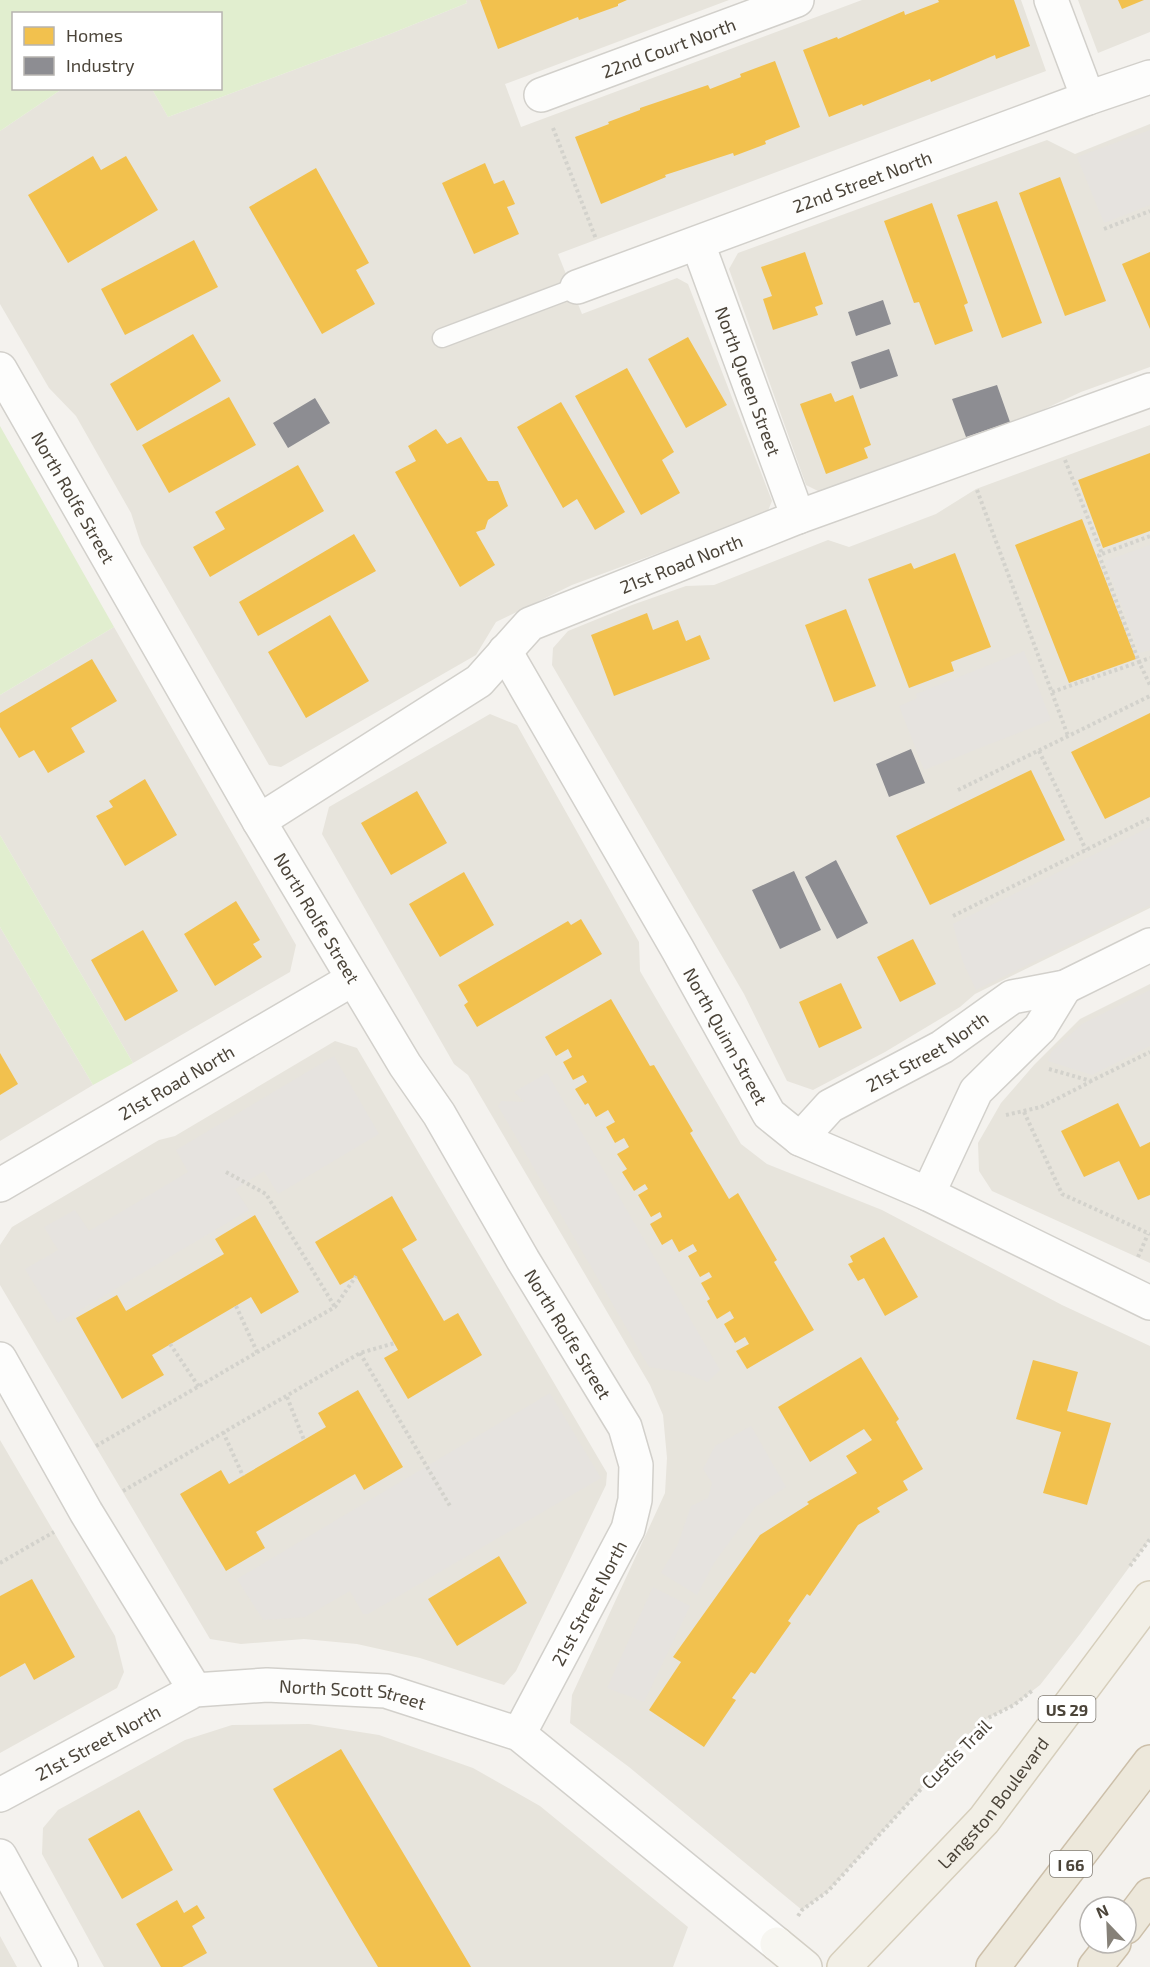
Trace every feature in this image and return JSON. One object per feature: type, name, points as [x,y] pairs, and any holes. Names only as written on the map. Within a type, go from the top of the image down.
[{"type":"highway","name":"I 66","points":[[993,1967],[1150,1762]]},
{"type":"highway","points":[[1138,1911],[1150,1895]]},
{"type":"highway","points":[[1095,1967],[1104,1955]]},
{"type":"main road","name":"Langston Boulevard","points":[[844,1967],[984,1820],[1150,1598]]},
{"type":"street","name":"22nd Court North","points":[[541,95],[796,0]]},
{"type":"street","points":[[1051,0],[1088,98]]},
{"type":"street","name":"22nd Street North","points":[[577,287],[1150,77]]},
{"type":"street","name":"North Queen Street","points":[[698,244],[798,517]]},
{"type":"street","name":"North Rolfe Street","points":[[0,369],[259,821],[405,1065],[439,1114],[523,1260],[614,1407],[625,1427],[636,1465]]},
{"type":"street","name":"21st Road North","points":[[259,821],[478,681],[530,624],[798,517],[1150,390]]},
{"type":"street","name":"North Quinn Street","points":[[505,651],[678,950],[769,1114],[800,1138],[928,1194],[1150,1303]]},
{"type":"street","name":"21st Street North","points":[[800,1138],[830,1107],[942,1047],[1011,997],[1065,987],[1150,945]]},
{"type":"street","name":"21st Road North","points":[[0,1185],[353,979]]},
{"type":"street","points":[[928,1194],[976,1091],[1040,1028],[1065,987]]},
{"type":"street","points":[[0,1359],[86,1512],[195,1690]]},
{"type":"street","name":"21st Street North","points":[[519,1734],[628,1529],[635,1500],[636,1465]]},
{"type":"street","name":"North Scott Street","points":[[195,1690],[267,1685],[386,1691],[519,1734],[805,1967]]},
{"type":"street","name":"21st Street North","points":[[0,1795],[195,1690]]},
{"type":"street","points":[[0,1856],[61,1967]]},
{"type":"lane","points":[[442,338],[577,287]]},
{"type":"path","points":[[541,95],[596,239]]},
{"type":"path","points":[[1104,229],[1150,211]]},
{"type":"path","points":[[1064,457],[1102,554]]},
{"type":"path","points":[[976,489],[1068,736]]},
{"type":"path","points":[[1150,536],[1099,555],[1139,662],[1150,685]]},
{"type":"path","points":[[1052,692],[1150,658]]},
{"type":"path","points":[[958,790],[1150,696]]},
{"type":"path","points":[[1039,751],[1086,850]]},
{"type":"path","points":[[953,916],[1150,819]]},
{"type":"path","points":[[1003,1115],[1041,1107],[1150,1052]]},
{"type":"path","points":[[1046,1068],[1091,1081]]},
{"type":"path","points":[[1024,1112],[1062,1194],[1149,1234],[1138,1258]]},
{"type":"path","points":[[226,1172],[266,1194],[335,1307]]},
{"type":"path","points":[[96,1446],[335,1307],[356,1276]]},
{"type":"path","points":[[236,1306],[258,1353]]},
{"type":"path","points":[[123,1491],[360,1353],[395,1343]]},
{"type":"path","points":[[170,1344],[199,1388]]},
{"type":"path","points":[[360,1353],[450,1506]]},
{"type":"path","points":[[288,1397],[304,1440]]},
{"type":"path","points":[[223,1432],[243,1476]]},
{"type":"path","points":[[0,1563],[54,1532]]},
{"type":"path","points":[[1129,1568],[1150,1539]]},
{"type":"path","name":"Custis Trail","points":[[802,1910],[828,1891],[984,1720],[1014,1705],[1040,1685]]},
{"type":"shaded area","points":[[466,0],[729,0],[505,84],[521,127],[862,0],[1021,0],[1046,71],[558,254],[582,314],[677,278],[688,284],[772,501],[767,513],[572,585],[496,622],[476,655],[281,767],[269,765],[141,544],[131,513],[76,416],[49,388],[0,304],[0,131],[61,90],[153,90],[168,117],[467,3]]},
{"type":"shaded area","points":[[1078,0],[1150,0],[1150,32],[1098,53]]},
{"type":"shaded area","points":[[1150,124],[1150,367],[1081,392],[1019,421],[824,494],[806,485],[729,269],[738,253],[1047,140],[1075,154]]},
{"type":"shaded area","points":[[1150,130],[1150,205],[1104,223],[1077,157]]},
{"type":"shaded area","points":[[1150,425],[1150,908],[975,994],[960,1007],[885,1052],[813,1090],[787,1081],[744,994],[552,665],[553,648],[568,631],[632,605],[686,586],[714,585],[828,540],[849,547],[936,514],[976,489]]},
{"type":"shaded area","points":[[1150,545],[1150,650],[1140,653],[1105,561]]},
{"type":"shaded area","points":[[114,627],[296,945],[290,972],[133,1063],[0,835],[0,695]]},
{"type":"shaded area","points":[[1024,651],[1051,720],[924,770],[899,706],[917,698],[916,694]]},
{"type":"shaded area","points":[[490,714],[517,725],[639,942],[640,971],[741,1144],[767,1164],[882,1210],[1062,1305],[1150,1346],[1150,1539],[1040,1685],[1014,1705],[984,1720],[828,1891],[802,1910],[629,1767],[570,1723],[572,1695],[665,1493],[667,1458],[663,1415],[650,1385],[468,1075],[454,1064],[322,834],[329,807]]},
{"type":"shaded area","points":[[1150,827],[1150,905],[976,990],[963,962],[953,924]]},
{"type":"shaded area","points":[[0,927],[93,1085],[0,1141]]},
{"type":"shaded area","points":[[1150,984],[1150,1263],[992,1191],[979,1171],[978,1143],[1001,1103],[1034,1065],[1080,1019]]},
{"type":"shaded area","points":[[1150,990],[1150,1046],[1092,1075],[1048,1061],[1051,1052],[1082,1024]]},
{"type":"shaded area","points":[[335,1041],[357,1048],[607,1473],[606,1485],[516,1671],[504,1685],[420,1658],[357,1644],[304,1639],[241,1644],[210,1639],[0,1285],[0,1245],[12,1227],[159,1140],[175,1136]]},
{"type":"shaded area","points":[[334,1056],[379,1134],[278,1194],[264,1171],[235,1189],[249,1210],[58,1323],[25,1269],[58,1250],[44,1227],[75,1210],[89,1231],[188,1172],[176,1150]]},
{"type":"shaded area","points":[[547,1073],[720,1370],[708,1382],[681,1372],[649,1367],[498,1106],[501,1101],[525,1102],[514,1092]]},
{"type":"shaded area","points":[[550,1393],[601,1478],[368,1614],[363,1614],[350,1591],[305,1617],[263,1620],[237,1579]]},
{"type":"shaded area","points":[[751,1426],[786,1487],[755,1507],[714,1563],[697,1595],[661,1573],[678,1544],[691,1506],[708,1498],[712,1483],[703,1469],[715,1446]]},
{"type":"shaded area","points":[[0,1440],[115,1636],[124,1672],[117,1688],[0,1753]]},
{"type":"shaded area","points":[[653,1587],[690,1606],[644,1702],[607,1688]]},
{"type":"shaded area","points":[[309,1724],[379,1735],[473,1768],[540,1806],[688,1927],[673,1967],[104,1967],[42,1854],[43,1828],[58,1810],[185,1740],[232,1725]]},
{"type":"shaded area","points":[[0,1936],[17,1967],[0,1967]]},
{"type":"green space","points":[[0,0],[466,0],[467,3],[168,117],[153,90],[222,90],[222,12],[12,12],[12,90],[61,90],[0,131]]},
{"type":"green space","points":[[0,426],[114,627],[0,695]]},
{"type":"green space","points":[[0,835],[133,1063],[93,1085],[0,927]]},
{"type":"building: Homes","points":[[480,0],[627,0],[618,6],[579,20],[578,17],[498,49]]},
{"type":"building: Homes","points":[[938,0],[1014,0],[1030,46],[996,59],[995,55],[931,82],[930,79],[829,117],[803,50],[837,37],[838,39],[904,11],[905,15],[939,2]]},
{"type":"building: Homes","points":[[1118,0],[1144,0],[1122,9]]},
{"type":"building: Homes","points":[[775,61],[800,127],[765,141],[766,144],[734,156],[733,153],[665,175],[666,177],[601,204],[575,137],[609,124],[608,122],[640,110],[640,108],[708,85],[710,89],[741,77],[740,74]]},
{"type":"building: Homes","points":[[93,156],[101,170],[126,156],[158,210],[68,263],[28,195]]},
{"type":"building: Homes","points":[[485,163],[494,184],[504,180],[515,204],[507,207],[519,234],[474,254],[442,183]]},
{"type":"building: Homes","points":[[316,168],[369,263],[356,270],[375,304],[322,334],[249,207]]},
{"type":"building: Homes","points":[[1060,177],[1106,301],[1065,316],[1019,193]]},
{"type":"building: Homes","points":[[997,201],[1042,323],[1002,338],[957,215]]},
{"type":"building: Homes","points":[[932,203],[968,303],[964,305],[973,331],[935,345],[919,302],[914,303],[884,221]]},
{"type":"building: Homes","points":[[194,240],[218,287],[125,335],[101,289]]},
{"type":"building: Homes","points":[[805,252],[823,304],[815,307],[818,315],[773,330],[763,299],[772,296],[761,267]]},
{"type":"building: Homes","points":[[1150,252],[1150,329],[1122,264]]},
{"type":"building: Homes","points":[[193,334],[221,381],[137,431],[110,384]]},
{"type":"building: Homes","points":[[688,337],[727,405],[686,428],[648,359]]},
{"type":"building: Homes","points":[[627,368],[674,452],[662,460],[680,493],[641,515],[575,396]]},
{"type":"building: Homes","points":[[831,393],[835,402],[853,395],[871,445],[864,448],[868,458],[826,474],[800,404]]},
{"type":"building: Homes","points":[[229,397],[256,445],[169,493],[142,445]]},
{"type":"building: Homes","points":[[561,402],[625,512],[595,530],[577,499],[563,508],[517,427]]},
{"type":"building: Homes","points":[[436,429],[447,444],[461,437],[488,481],[498,481],[508,506],[488,520],[485,529],[476,532],[495,565],[460,587],[395,472],[416,461],[408,446]]},
{"type":"building: Homes","points":[[1150,453],[1150,531],[1103,548],[1078,480]]},
{"type":"building: Homes","points":[[298,465],[324,511],[210,577],[193,547],[225,529],[215,512]]},
{"type":"building: Homes","points":[[1082,519],[1136,659],[1069,683],[1015,545]]},
{"type":"building: Homes","points":[[354,534],[376,571],[258,636],[239,602]]},
{"type":"building: Homes","points":[[955,553],[991,647],[951,662],[954,671],[909,688],[868,579],[911,563],[914,569]]},
{"type":"building: Homes","points":[[846,609],[876,686],[834,702],[805,625]]},
{"type":"building: Homes","points":[[647,613],[653,630],[678,620],[686,641],[700,635],[710,659],[614,696],[591,635]]},
{"type":"building: Homes","points":[[330,615],[369,681],[306,718],[268,652]]},
{"type":"building: Homes","points":[[92,659],[117,701],[71,728],[85,752],[48,773],[34,750],[19,758],[0,727],[0,713]]},
{"type":"building: Homes","points":[[1150,713],[1150,797],[1105,819],[1071,752]]},
{"type":"building: Homes","points":[[1031,770],[1065,840],[930,905],[896,836]]},
{"type":"building: Homes","points":[[145,779],[177,835],[125,866],[96,816],[113,807],[109,801]]},
{"type":"building: Homes","points":[[417,791],[447,843],[391,875],[361,823]]},
{"type":"building: Homes","points":[[464,872],[494,925],[440,957],[409,904]]},
{"type":"building: Homes","points":[[236,901],[260,940],[253,944],[262,957],[215,986],[184,934]]},
{"type":"building: Homes","points":[[581,919],[602,954],[477,1027],[464,1005],[468,1002],[458,985],[568,921],[571,925]]},
{"type":"building: Homes","points":[[143,930],[178,991],[125,1021],[91,960]]},
{"type":"building: Homes","points":[[913,939],[936,984],[900,1002],[877,957]]},
{"type":"building: Homes","points":[[841,983],[862,1028],[819,1048],[799,1002]]},
{"type":"building: Homes","points":[[611,999],[650,1066],[654,1065],[693,1131],[690,1133],[729,1199],[738,1193],[777,1260],[774,1262],[814,1330],[747,1369],[736,1351],[749,1344],[745,1337],[735,1343],[724,1324],[734,1318],[730,1311],[717,1319],[707,1301],[710,1299],[701,1283],[712,1277],[709,1272],[700,1277],[688,1256],[697,1251],[693,1244],[679,1252],[672,1239],[662,1245],[650,1224],[662,1217],[660,1212],[651,1217],[638,1195],[648,1189],[645,1184],[634,1191],[622,1172],[627,1169],[617,1154],[629,1147],[624,1138],[615,1143],[606,1127],[615,1122],[608,1110],[596,1117],[588,1103],[585,1105],[575,1089],[587,1082],[583,1075],[573,1080],[563,1062],[572,1057],[568,1049],[556,1056],[545,1037]]},
{"type":"building: Homes","points":[[0,1053],[18,1084],[0,1095]]},
{"type":"building: Homes","points":[[1118,1103],[1140,1147],[1150,1142],[1150,1195],[1138,1200],[1119,1161],[1084,1177],[1061,1131]]},
{"type":"building: Homes","points":[[392,1196],[417,1240],[402,1249],[444,1321],[458,1313],[482,1355],[408,1399],[384,1358],[398,1350],[356,1276],[340,1285],[315,1242]]},
{"type":"building: Homes","points":[[255,1215],[299,1292],[261,1314],[251,1297],[152,1355],[164,1375],[122,1399],[76,1318],[117,1295],[126,1311],[224,1254],[215,1239]]},
{"type":"building: Homes","points":[[884,1237],[918,1297],[885,1316],[864,1278],[858,1281],[848,1264],[853,1262],[850,1256]]},
{"type":"building: Homes","points":[[861,1357],[899,1419],[896,1422],[923,1469],[903,1481],[908,1490],[877,1508],[880,1512],[858,1525],[810,1596],[807,1594],[788,1621],[791,1623],[755,1674],[751,1672],[732,1698],[736,1700],[704,1747],[649,1710],[681,1662],[673,1657],[760,1535],[809,1504],[807,1502],[857,1473],[846,1456],[872,1440],[864,1429],[810,1462],[778,1407]]},
{"type":"building: Homes","points":[[1033,1360],[1078,1372],[1067,1411],[1111,1423],[1087,1505],[1043,1493],[1061,1432],[1016,1419]]},
{"type":"building: Homes","points":[[358,1390],[403,1467],[364,1490],[355,1474],[256,1532],[265,1548],[226,1571],[180,1494],[221,1470],[229,1484],[326,1427],[318,1413]]},
{"type":"building: Homes","points":[[499,1556],[527,1603],[457,1646],[428,1599]]},
{"type":"building: Homes","points":[[32,1579],[75,1657],[34,1680],[25,1663],[0,1677],[0,1596]]},
{"type":"building: Homes","points":[[341,1749],[471,1967],[378,1967],[351,1922],[273,1789]]},
{"type":"building: Homes","points":[[139,1810],[173,1870],[122,1899],[88,1839]]},
{"type":"building: Homes","points":[[177,1900],[184,1913],[197,1905],[205,1918],[192,1926],[207,1953],[182,1967],[161,1967],[136,1924]]},
{"type":"building: Industry","points":[[883,300],[891,324],[856,336],[848,312]]},
{"type":"building: Industry","points":[[889,349],[898,376],[860,389],[851,362]]},
{"type":"building: Industry","points":[[997,385],[1010,422],[966,437],[952,399]]},
{"type":"building: Industry","points":[[315,398],[330,423],[288,448],[273,423]]},
{"type":"building: Industry","points":[[911,749],[925,783],[889,797],[876,764]]},
{"type":"building: Industry","points":[[836,860],[868,923],[837,939],[805,877]]},
{"type":"building: Industry","points":[[794,871],[821,930],[780,949],[752,890]]}]
